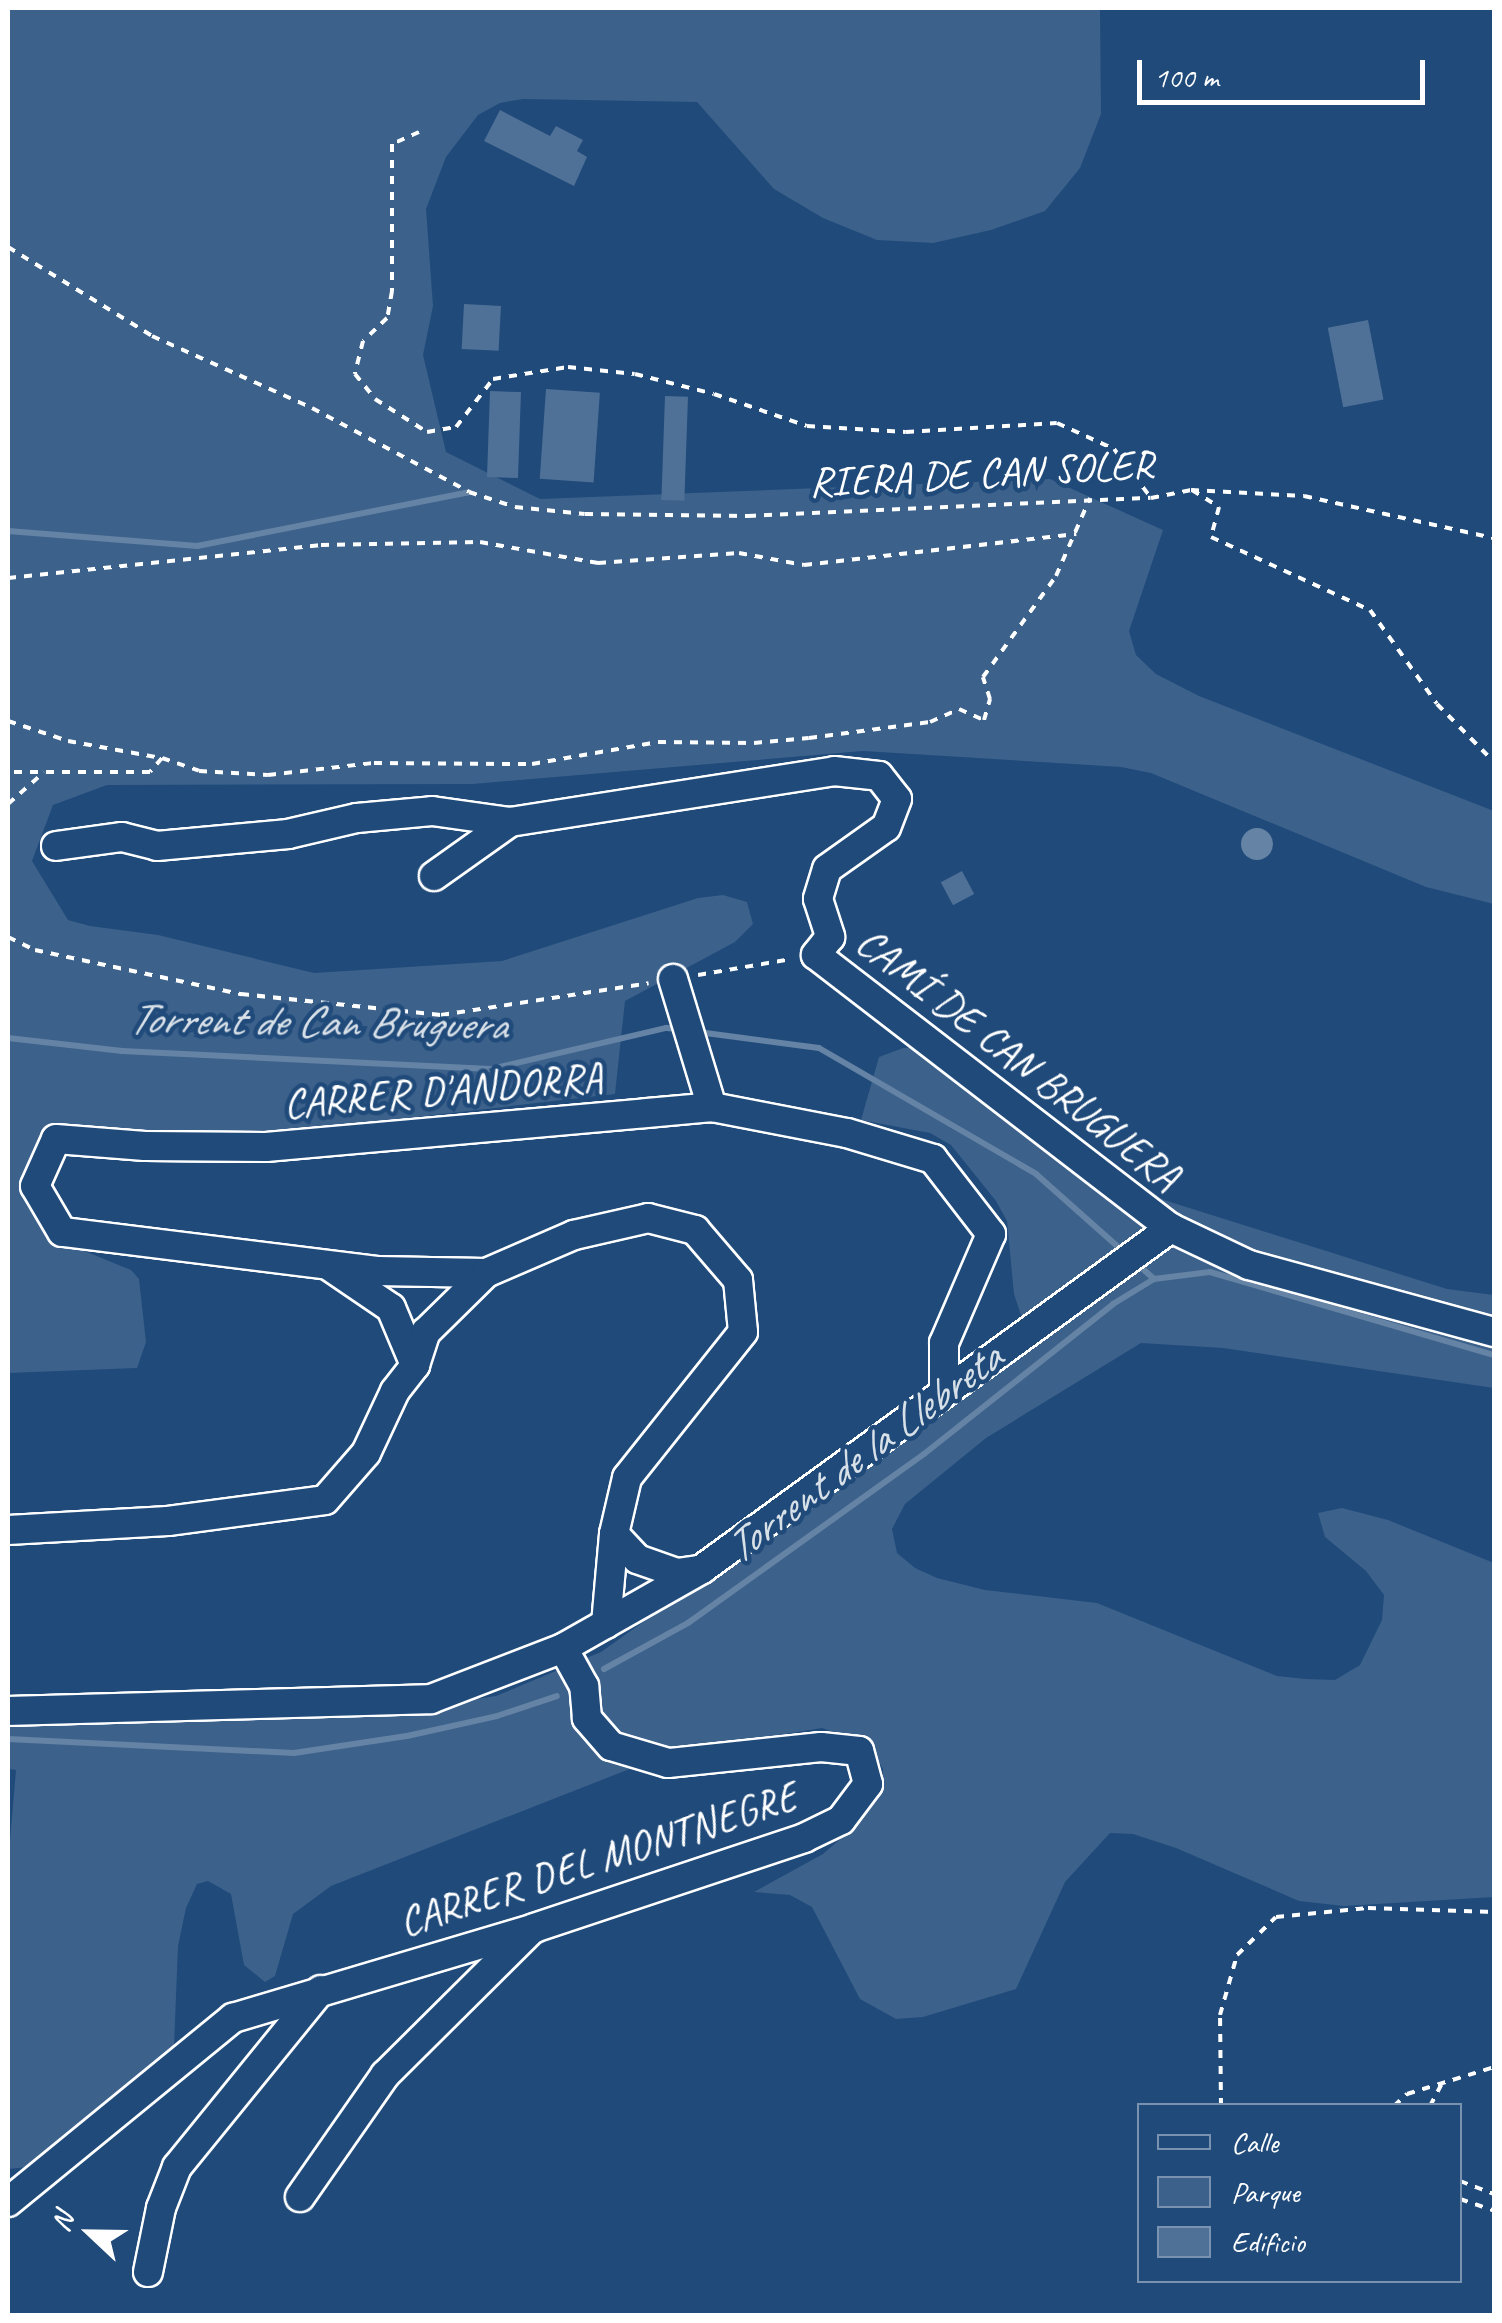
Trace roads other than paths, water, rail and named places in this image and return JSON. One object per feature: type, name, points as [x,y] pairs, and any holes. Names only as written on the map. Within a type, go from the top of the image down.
[{"type":"street","name":"CAMÍ DE CAN BRUGUERA","points":[[510,822],[834,770],[879,776],[898,800],[886,827],[827,869],[818,899],[823,946],[1170,1228],[1250,1265],[1494,1332]]},
{"type":"street","points":[[56,846],[122,837],[158,846],[269,836],[357,818],[432,811],[510,822]]},
{"type":"street","points":[[434,876],[510,822]]},
{"type":"street","points":[[674,979],[712,1107]]},
{"type":"street","name":"CARRER D'ANDORRA","points":[[486,1273],[377,1271],[321,1260],[132,1243],[62,1232],[35,1186],[56,1139],[145,1146],[266,1147],[712,1107],[847,1133],[933,1158],[991,1234],[944,1343],[944,1392]]},
{"type":"street","points":[[8,1530],[168,1521],[325,1500],[366,1453],[395,1392],[416,1365],[426,1332],[486,1273],[574,1235],[648,1218],[695,1230],[738,1280],[743,1332],[626,1478],[614,1534],[606,1624]]},
{"type":"street","points":[[8,1710],[432,1699],[564,1648],[702,1569],[1170,1228]]},
{"type":"street","name":"CARRER D'ANDORRA","points":[[321,1260],[390,1308],[416,1365]]},
{"type":"street","points":[[614,1534],[637,1559],[676,1573],[702,1569]]},
{"type":"street","name":"CARRER DEL MONTNEGRE","points":[[8,2202],[232,2018],[534,1928],[804,1838],[841,1820],[868,1784],[859,1752],[820,1747],[668,1763],[611,1746],[587,1718],[584,1686],[564,1648]]},
{"type":"street","points":[[300,2197],[385,2075],[534,1928]]},
{"type":"street","points":[[148,2272],[161,2208],[177,2167],[321,1990]]},
{"type":"waterway","points":[[8,531],[197,546],[469,492]]},
{"type":"waterway","name":"Torrent de Can Bruguera","points":[[8,1038],[122,1051],[491,1069],[666,1028],[680,1029]]},
{"type":"waterway","name":"Torrent de Can Bruguera","points":[[698,1032],[819,1048],[1036,1174],[1125,1253]]},
{"type":"waterway","name":"Torrent de Can Bruguera","points":[[1134,1261],[1154,1279],[1210,1272],[1494,1355]]},
{"type":"waterway","name":"Torrent de la Llebreta","points":[[604,1669],[688,1623],[924,1454],[1113,1304],[1154,1279]]},
{"type":"waterway","name":"Torrent de la Llebreta","points":[[8,1739],[294,1753],[407,1736],[497,1716],[557,1696]]}]
